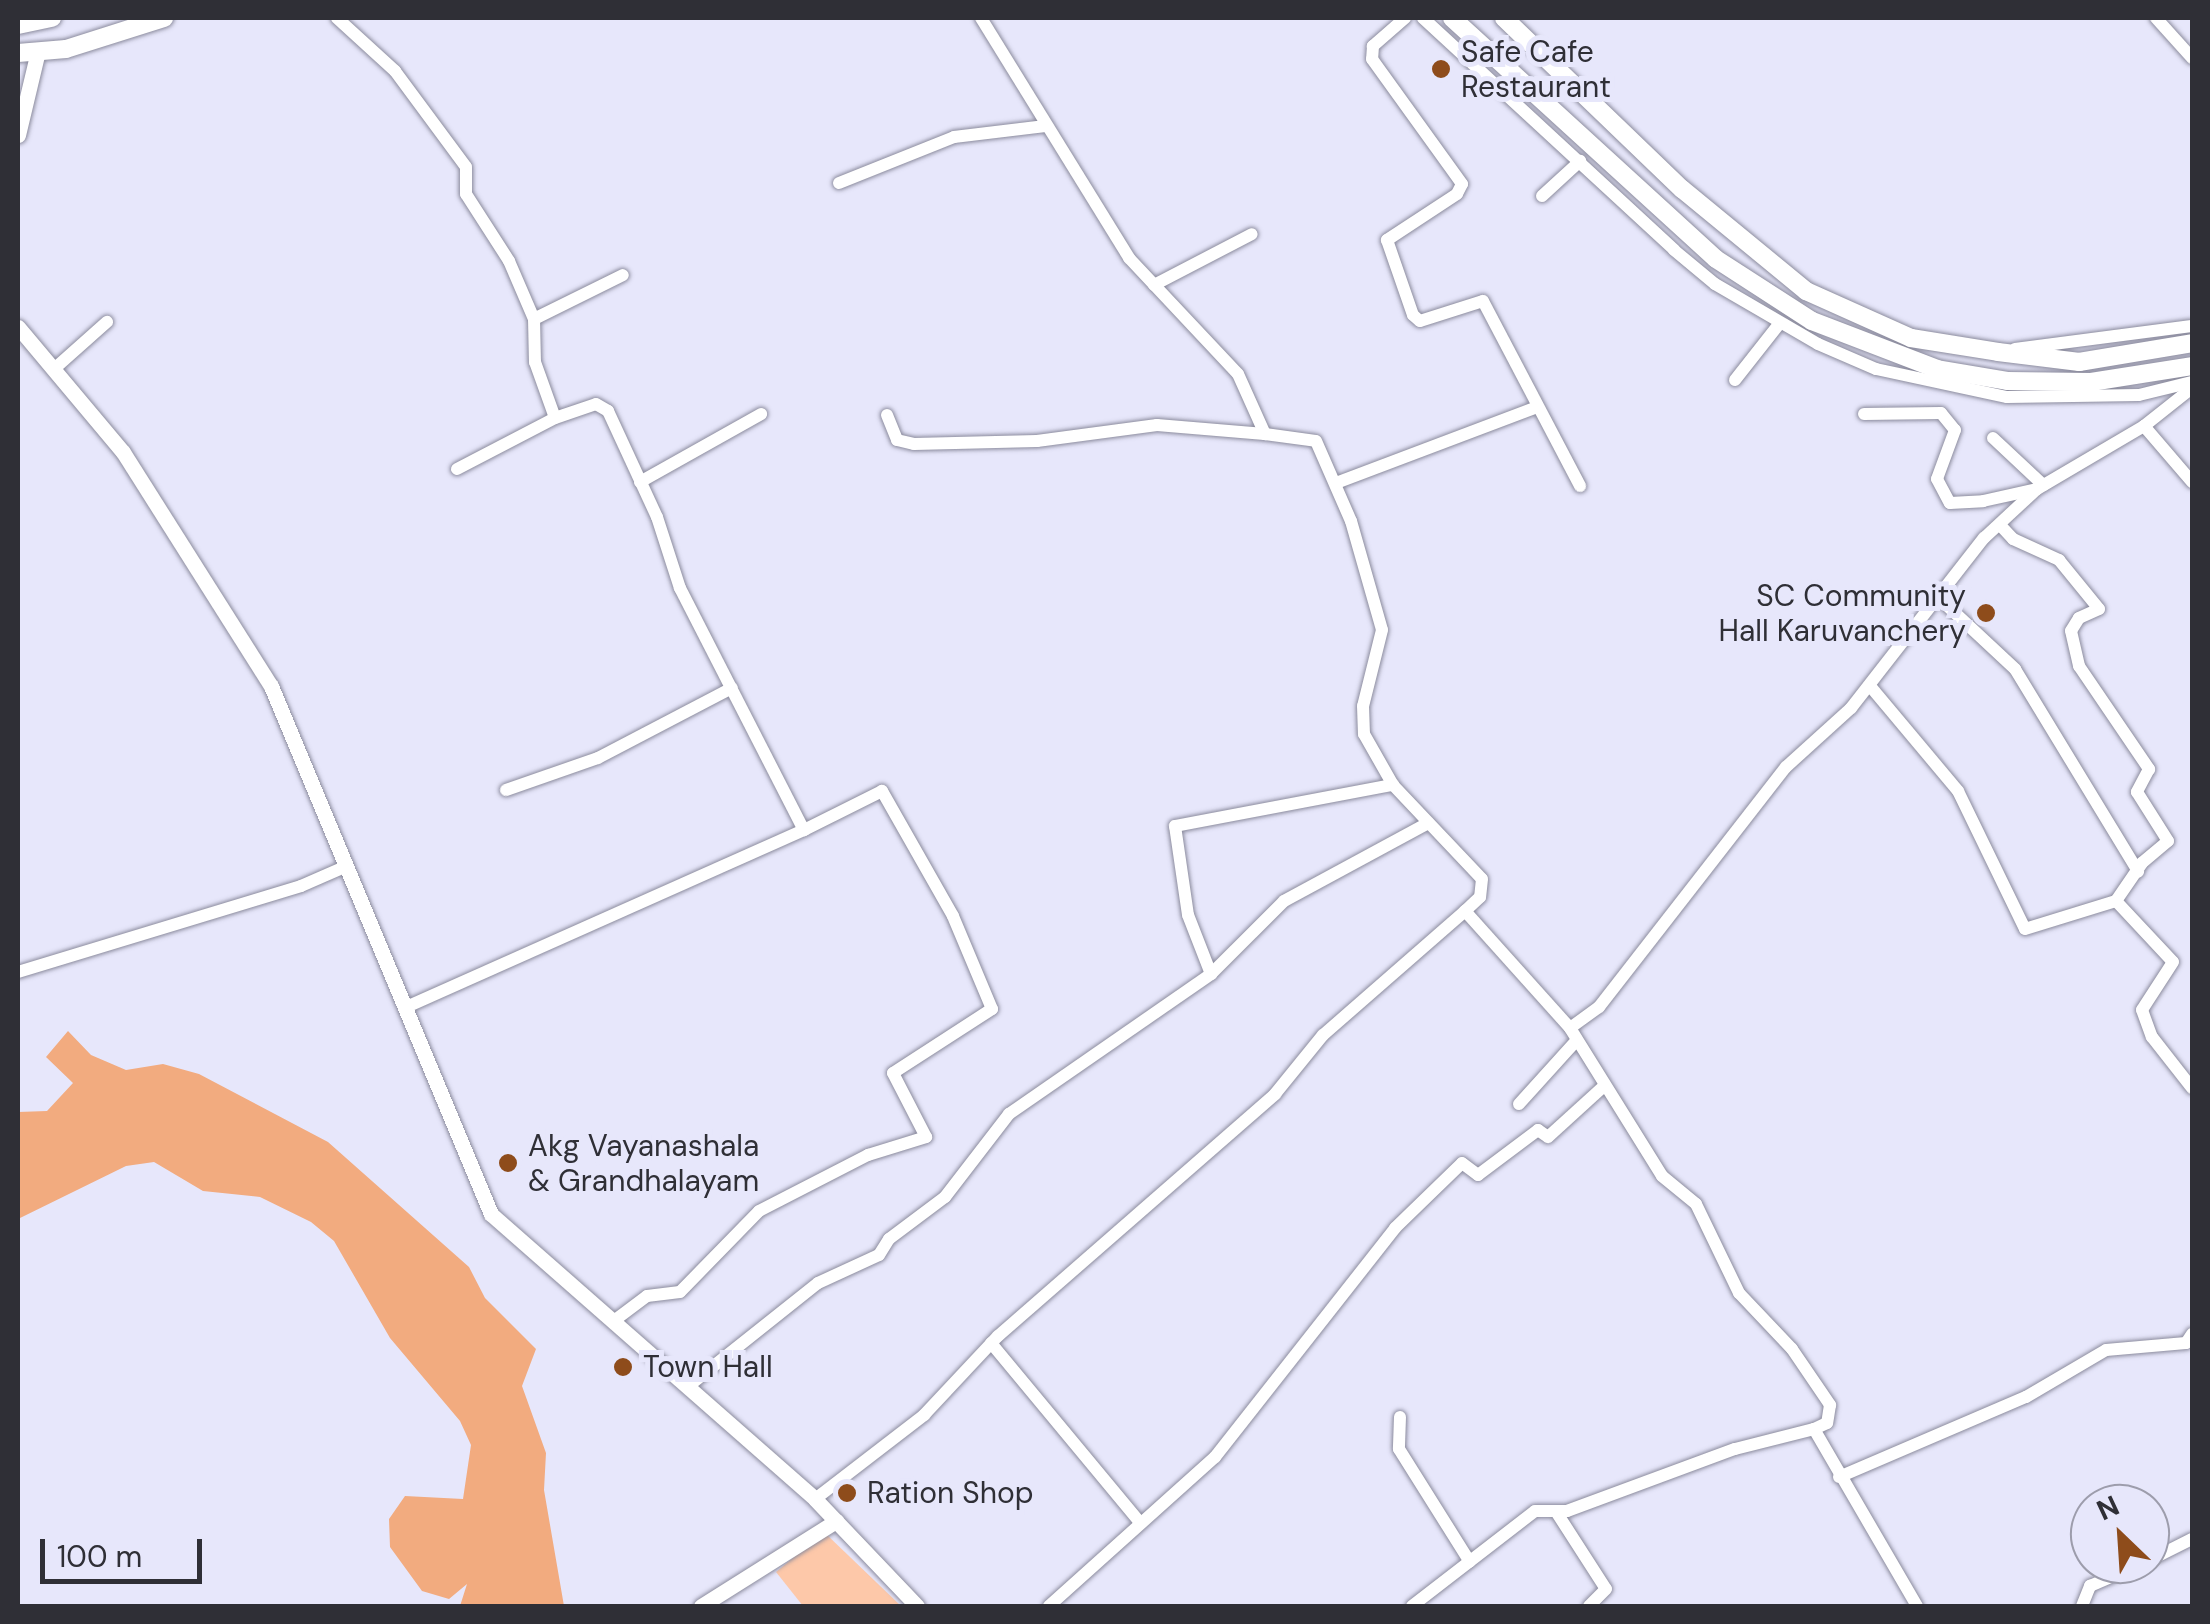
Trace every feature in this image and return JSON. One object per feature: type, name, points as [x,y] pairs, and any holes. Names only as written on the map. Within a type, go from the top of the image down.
[{"type":"highway","points":[[18,25],[52,18]]},
{"type":"highway","points":[[18,53],[164,18]]},
{"type":"highway","points":[[1452,18],[1716,260],[1812,321],[1906,359],[2007,380],[2091,382],[2192,366]]},
{"type":"highway","points":[[1504,18],[1682,189],[1806,290],[1911,338],[1998,352],[2079,362],[2192,342]]},
{"type":"main road","points":[[18,135],[38,51]]},
{"type":"main road","points":[[18,326],[122,452],[253,654],[491,1214],[691,1384],[815,1499],[917,1606]]},
{"type":"main road","points":[[701,1606],[836,1521]]},
{"type":"street","points":[[338,18],[396,71],[466,167],[466,194],[509,261],[534,320],[535,362],[555,418]]},
{"type":"street","points":[[981,18],[1129,258],[1238,374],[1265,434]]},
{"type":"street","points":[[1405,18],[1373,46],[1372,59],[1462,184],[1458,194],[1386,240],[1420,322],[1482,301],[1526,376],[1535,408],[1580,486]]},
{"type":"street","points":[[1423,18],[1674,250],[1778,324],[1876,369],[2006,396],[2139,395],[2192,385]]},
{"type":"street","points":[[2156,18],[2192,58]]},
{"type":"street","points":[[839,182],[954,137],[1045,126]]},
{"type":"street","points":[[1542,196],[1580,161]]},
{"type":"street","points":[[1154,285],[1252,234]]},
{"type":"street","points":[[534,320],[622,276]]},
{"type":"street","points":[[54,369],[107,322]]},
{"type":"street","points":[[1735,380],[1778,324]]},
{"type":"street","points":[[1998,352],[2192,326]]},
{"type":"street","points":[[1519,1104],[1786,767],[1870,686],[2000,524],[2040,487],[2144,426],[2192,385]]},
{"type":"street","points":[[458,469],[555,418],[604,406],[640,482],[680,588],[804,830]]},
{"type":"street","points":[[1336,483],[1535,408]]},
{"type":"street","points":[[1864,414],[1941,413],[1954,430],[1937,479],[1950,503],[2040,487]]},
{"type":"street","points":[[640,482],[761,414]]},
{"type":"street","points":[[815,1499],[882,1452],[992,1343],[1275,1094],[1323,1035],[1480,897],[1482,879],[1392,785],[1364,734],[1363,706],[1382,630],[1336,483],[1316,441],[1157,425],[1037,441],[914,444],[897,440],[887,415]]},
{"type":"street","points":[[2144,426],[2192,482]]},
{"type":"street","points":[[1993,438],[2040,487]]},
{"type":"street","points":[[1870,686],[1958,792],[2025,928],[2116,901],[2138,871],[2168,841],[2137,792],[2149,768],[2078,666],[2072,631],[2078,618],[2098,609],[2059,560],[2013,539],[2000,524]]},
{"type":"street","points":[[1940,599],[2015,670],[2138,871]]},
{"type":"street","points":[[506,790],[598,758],[732,688]]},
{"type":"street","points":[[1211,974],[1188,916],[1174,826],[1392,785]]},
{"type":"street","points":[[406,1007],[804,830],[882,791],[952,916],[992,1009],[893,1073],[926,1136],[868,1155],[759,1212],[680,1292],[647,1296],[615,1320]]},
{"type":"street","points":[[691,1384],[818,1283],[864,1267],[945,1197],[1009,1114],[1211,974],[1284,901],[1428,823]]},
{"type":"street","points":[[18,972],[301,886],[346,866]]},
{"type":"street","points":[[2116,901],[2173,962],[2142,1010],[2152,1037],[2192,1088]]},
{"type":"street","points":[[1412,1606],[1528,1515],[1556,1513],[1735,1449],[1814,1429],[1827,1423],[1830,1405],[1792,1349],[1739,1293],[1696,1204],[1662,1176],[1573,1035],[1465,910]]},
{"type":"street","points":[[1048,1606],[1228,1442],[1395,1228],[1462,1162],[1478,1175],[1538,1130],[1548,1137],[1603,1086]]},
{"type":"street","points":[[1839,1477],[2026,1397],[2106,1350],[2186,1342],[2192,1334]]},
{"type":"street","points":[[992,1343],[1139,1522]]},
{"type":"street","points":[[1400,1417],[1399,1449],[1470,1562]]},
{"type":"street","points":[[1814,1429],[1917,1606]]},
{"type":"street","points":[[1556,1513],[1606,1589],[1589,1606]]},
{"type":"street","points":[[2082,1606],[2090,1586],[2095,1584]]},
{"type":"shaded area","points":[[68,1031],[91,1055],[126,1070],[163,1064],[199,1074],[328,1142],[469,1267],[485,1298],[536,1349],[522,1386],[546,1453],[544,1490],[564,1606],[460,1606],[467,1584],[449,1599],[422,1591],[390,1547],[389,1519],[405,1496],[463,1499],[471,1445],[460,1421],[390,1338],[334,1241],[311,1222],[260,1197],[203,1191],[154,1162],[126,1166],[18,1219],[18,1112],[47,1111],[73,1083],[46,1057]]},
{"type":"shaded area","points":[[824,1532],[901,1606],[803,1606],[776,1572]]},
{"type":"place","name":"Safe Cafe Restaurant","points":[[1441,69]]},
{"type":"place","name":"SC Community Hall Karuvanchery","points":[[1986,613]]},
{"type":"place","name":"Akg Vayanashala & Grandhalayam","points":[[508,1163]]},
{"type":"place","name":"Town Hall","points":[[623,1367]]},
{"type":"place","name":"Ration Shop","points":[[847,1493]]}]
